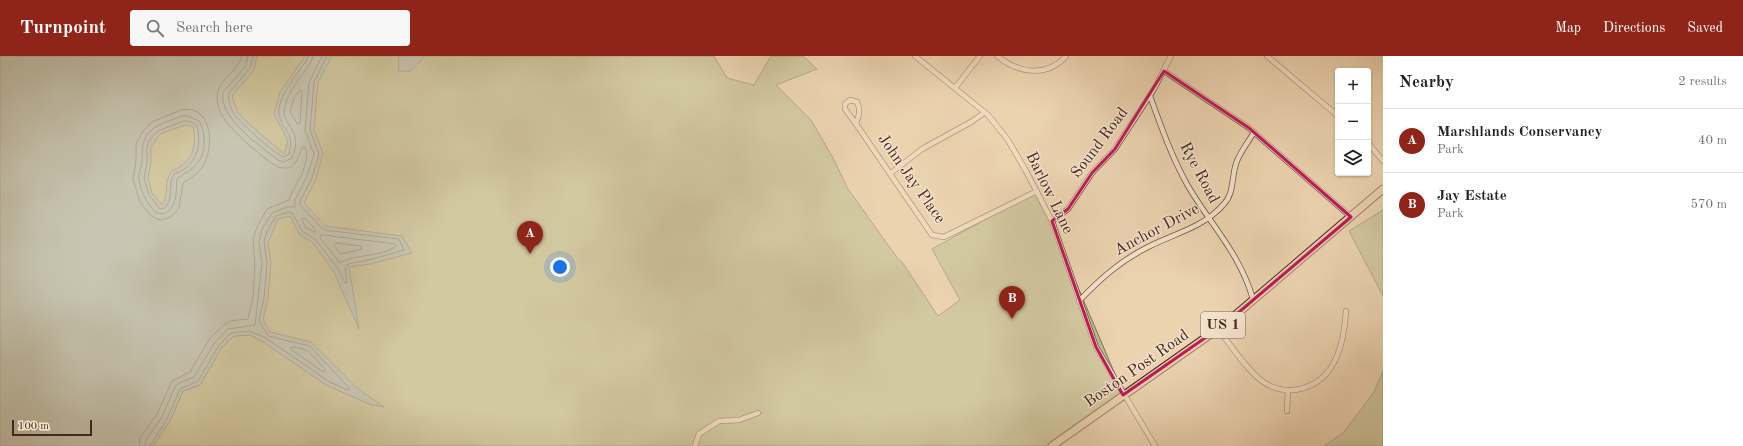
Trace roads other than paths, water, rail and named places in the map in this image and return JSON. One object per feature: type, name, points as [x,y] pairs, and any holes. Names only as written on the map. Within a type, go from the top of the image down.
[{"type":"main road","name":"Boston Post Road","points":[[1052,446],[1218,329],[1383,189]]},
{"type":"street","name":"Barlow Lane","points":[[915,56],[984,113],[1008,140],[1052,221],[1096,347],[1123,395],[1155,446]]},
{"type":"street","points":[[955,88],[980,56]]},
{"type":"street","points":[[997,56],[1017,68],[1028,72],[1048,70],[1066,56]]},
{"type":"street","points":[[1150,96],[1171,56]]},
{"type":"street","points":[[1267,56],[1335,113]]},
{"type":"street","points":[[1164,71],[1254,132],[1351,217]]},
{"type":"street","name":"Rye Road","points":[[1150,96],[1166,139],[1188,185],[1235,255],[1248,283],[1253,299]]},
{"type":"street","name":"Sound Road","points":[[1052,221],[1068,209],[1092,173],[1115,149],[1150,96]]},
{"type":"street","name":"John Jay Place","points":[[856,124],[860,113],[860,108],[857,102],[850,100],[844,104],[845,109],[891,173],[932,235],[937,237],[944,237],[962,229],[1037,191]]},
{"type":"street","points":[[891,173],[922,149],[971,122],[984,113]]},
{"type":"street","name":"Anchor Drive","points":[[1079,301],[1106,273],[1134,254],[1149,246],[1195,228],[1225,204],[1233,184],[1236,162],[1254,132]]},
{"type":"street","points":[[1371,147],[1383,161]]},
{"type":"street","points":[[1218,329],[1260,380],[1269,386],[1288,390],[1312,385],[1322,380],[1329,372],[1341,347],[1345,327],[1346,311]]},
{"type":"street","points":[[1287,411],[1288,390]]},
{"type":"street","points":[[695,446],[699,434],[718,421],[739,420],[758,413]]},
{"type":"water","points":[[0,56],[257,56],[254,70],[232,96],[237,111],[247,122],[284,154],[288,141],[274,114],[280,92],[305,56],[332,56],[318,82],[314,130],[323,153],[316,179],[304,203],[325,226],[402,236],[412,253],[370,264],[349,267],[359,329],[334,272],[313,243],[299,234],[290,216],[278,219],[268,243],[271,263],[268,299],[263,320],[270,332],[311,342],[357,388],[384,407],[369,404],[326,385],[263,342],[250,335],[234,336],[222,347],[200,385],[183,391],[170,421],[153,446],[0,446]],"holes":[[[185,125],[193,127],[194,144],[192,153],[186,162],[170,174],[162,205],[152,193],[148,178],[151,163],[151,147],[160,134]]]},
{"type":"water","points":[[399,56],[425,56],[410,71],[398,71]]},
{"type":"place","name":"Marshlands Conservancy","points":[[530,254]]},
{"type":"place","name":"Jay Estate","points":[[1012,319]]}]
